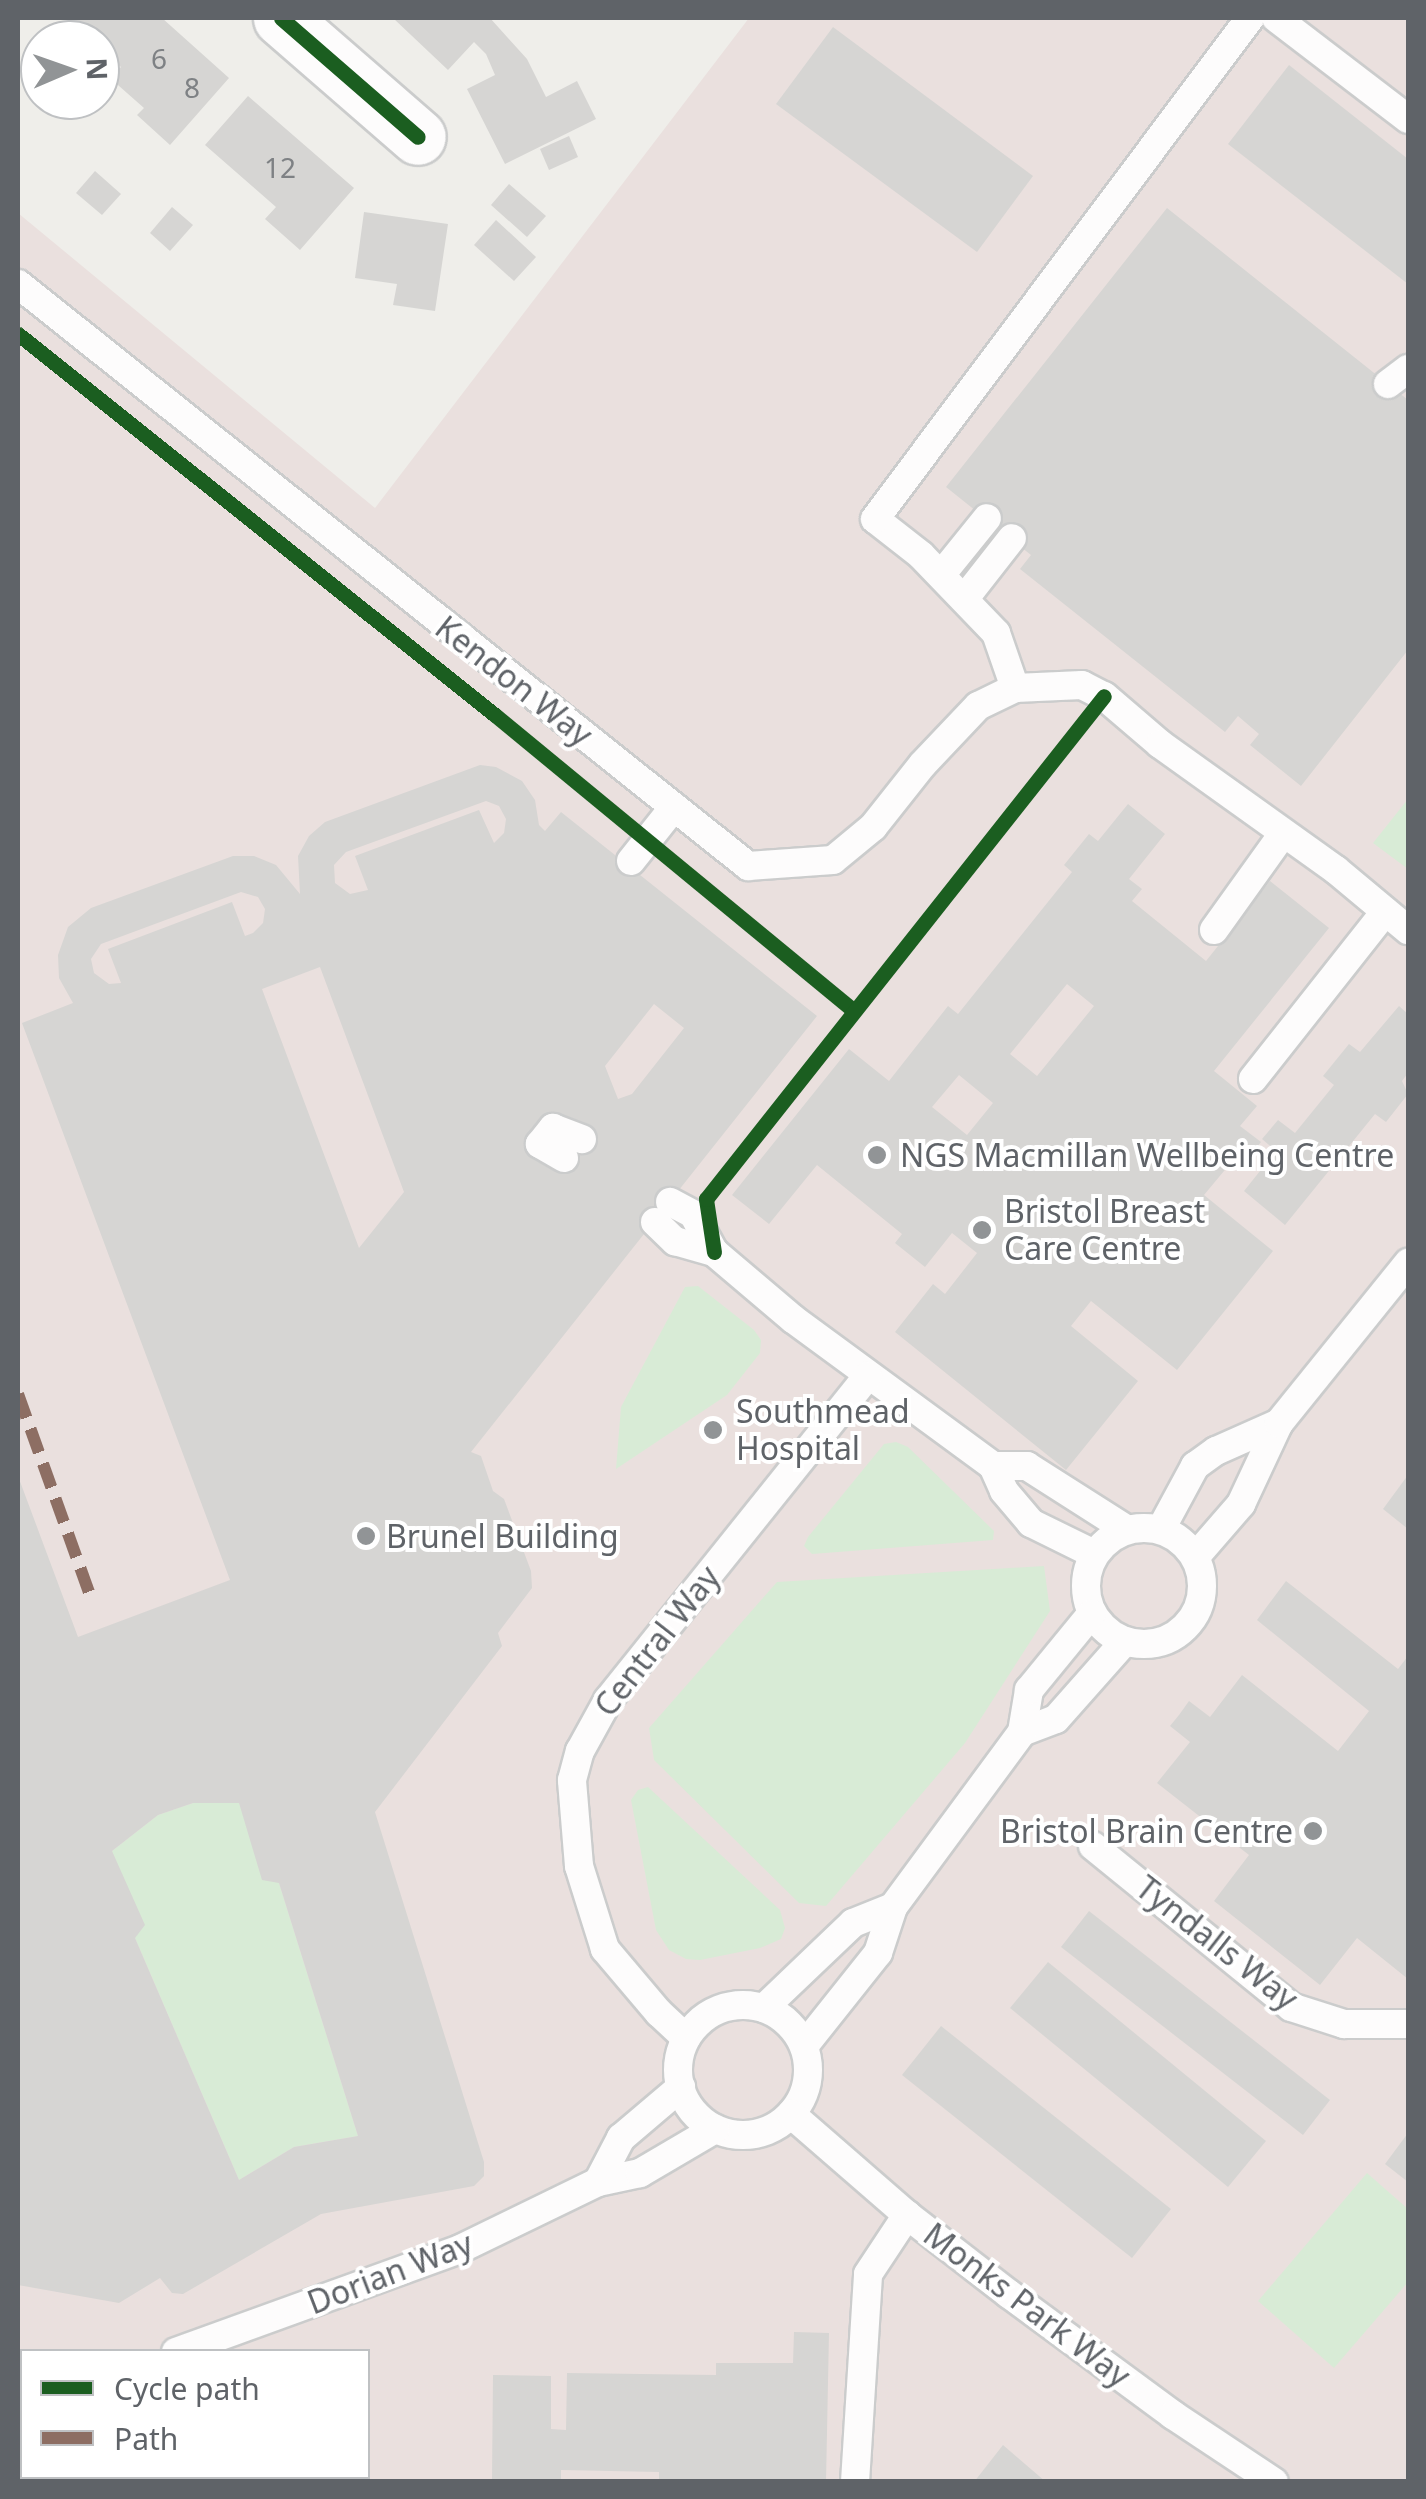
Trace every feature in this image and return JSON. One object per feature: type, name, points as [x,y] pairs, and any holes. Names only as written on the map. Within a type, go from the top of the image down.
[{"type":"street","points":[[280,18],[418,137]]},
{"type":"lane","points":[[1014,688],[996,633],[941,575],[875,519],[1250,18]]},
{"type":"lane","points":[[1276,18],[1408,120]]},
{"type":"lane","name":"Kendon Way","points":[[18,284],[748,866],[833,860],[873,827],[922,764],[978,706],[1014,688],[1082,685],[1104,696],[1282,835],[1336,870],[1408,930]]},
{"type":"lane","points":[[941,575],[987,518]]},
{"type":"lane","points":[[965,598],[1012,538]]},
{"type":"lane","points":[[632,861],[674,807]]},
{"type":"lane","points":[[1214,930],[1282,835]]},
{"type":"lane","points":[[1253,1079],[1385,912]]},
{"type":"lane","points":[[662,1212],[693,1214],[714,1252],[868,1376],[993,1466],[1004,1491],[1031,1523],[1094,1554]]},
{"type":"lane","points":[[1196,1556],[1241,1504],[1279,1423],[1408,1263]]},
{"type":"lane","name":"Central Way","points":[[686,2038],[658,2013],[605,1949],[579,1866],[572,1780],[580,1751],[608,1700],[868,1376]]},
{"type":"lane","points":[[1160,1528],[1195,1466],[1216,1451],[1279,1423]]},
{"type":"lane","points":[[993,1466],[1027,1466],[1126,1529],[1160,1528],[1180,1539],[1196,1556],[1202,1579],[1201,1602],[1189,1623],[1171,1638],[1148,1644],[1124,1641],[1106,1630],[1092,1613],[1085,1593],[1094,1554],[1126,1529]]},
{"type":"lane","points":[[804,2046],[878,1953],[893,1906],[1022,1732],[1029,1690],[1092,1613]]},
{"type":"lane","points":[[1022,1732],[1056,1719],[1124,1641]]},
{"type":"lane","name":"Tyndalls Way","points":[[1092,1846],[1291,2007],[1344,2024],[1408,2024]]},
{"type":"lane","points":[[764,2008],[853,1923],[893,1906]]},
{"type":"lane","points":[[729,2006],[764,2008],[790,2025],[804,2046],[809,2067],[806,2089],[791,2114],[757,2134],[715,2129],[688,2104],[681,2087],[678,2070],[686,2038],[697,2024],[729,2006]]},
{"type":"lane","points":[[598,2182],[621,2138],[681,2087]]},
{"type":"lane","name":"Monks Park Way","points":[[791,2114],[907,2215],[1173,2415],[1274,2482]]},
{"type":"lane","name":"Dorian Way","points":[[189,2349],[460,2249],[598,2182],[640,2173],[715,2129]]},
{"type":"lane","points":[[856,2482],[868,2274],[907,2215]]},
{"type":"shaded area","name":"Southmead Hospital","points":[[749,18],[1408,18],[1408,2481],[18,2481],[18,213],[375,508]]},
{"type":"green space","points":[[1408,799],[1408,869],[1373,843]]},
{"type":"green space","points":[[698,1286],[754,1330],[761,1340],[760,1353],[727,1395],[616,1469],[621,1407],[685,1287]]},
{"type":"green space","points":[[896,1442],[908,1447],[994,1531],[993,1540],[812,1554],[804,1546],[808,1537],[884,1444]]},
{"type":"green space","points":[[1044,1566],[1050,1611],[965,1743],[826,1906],[799,1903],[654,1760],[649,1728],[777,1582]]},
{"type":"green space","points":[[648,1787],[780,1910],[785,1928],[781,1939],[760,1948],[700,1960],[686,1959],[669,1950],[656,1930],[631,1800],[638,1790]]},
{"type":"green space","points":[[193,1803],[239,1803],[279,1883],[358,2136],[294,2147],[239,2180],[135,1938],[112,1851],[158,1815]]},
{"type":"green space","points":[[1367,2173],[1408,2209],[1408,2282],[1334,2368],[1258,2301]]},
{"type":"building","points":[[65,18],[162,18],[229,78],[170,145],[137,115],[144,108],[120,87],[120,20]]},
{"type":"building","points":[[393,18],[490,18],[527,59],[546,97],[577,81],[596,119],[505,164],[467,89],[495,75],[486,54],[474,42],[448,70]]},
{"type":"building","points":[[833,27],[1033,176],[977,252],[776,104]]},
{"type":"building","points":[[1289,65],[1408,159],[1408,284],[1228,144]]},
{"type":"building","points":[[248,96],[354,188],[300,250],[265,219],[276,207],[205,145]]},
{"type":"building","points":[[569,136],[578,157],[549,170],[540,149]]},
{"type":"building","points":[[95,171],[121,194],[102,215],[76,193]]},
{"type":"building","points":[[509,184],[546,216],[527,237],[491,205]]},
{"type":"building","points":[[172,207],[193,225],[170,251],[150,233]]},
{"type":"building","points":[[1167,208],[1408,400],[1408,650],[1301,786],[1250,745],[1259,734],[1238,716],[1225,732],[1020,569],[1031,555],[946,487]]},
{"type":"building","points":[[364,212],[448,224],[435,311],[393,305],[397,284],[355,278]]},
{"type":"building","points":[[496,220],[536,257],[514,281],[474,245]]},
{"type":"building","points":[[480,765],[496,767],[522,781],[535,800],[539,825],[545,831],[561,812],[817,1016],[471,1452],[481,1456],[493,1491],[504,1499],[531,1571],[532,1588],[498,1633],[502,1646],[375,1812],[484,2162],[484,2176],[474,2186],[321,2214],[183,2294],[172,2293],[160,2278],[119,2303],[18,2285],[18,1476],[78,1637],[230,1580],[22,1023],[73,1003],[59,978],[58,955],[68,927],[91,908],[233,856],[254,856],[276,865],[300,894],[298,856],[309,836],[325,822]],"holes":[[[486,801],[499,806],[506,819],[504,833],[494,843],[479,810],[355,856],[368,890],[350,894],[335,883],[334,865],[346,852]],[[241,892],[258,897],[265,909],[263,923],[245,936],[232,902],[108,949],[121,983],[109,984],[94,973],[91,959],[101,944]],[[320,967],[404,1192],[359,1248],[262,989]],[[654,1004],[684,1028],[632,1094],[618,1099],[605,1066]],[[193,1803],[239,1803],[262,1880],[279,1883],[358,2136],[294,2147],[239,2180],[135,1938],[145,1925],[112,1851],[158,1815]]]},
{"type":"building","points":[[1128,804],[1165,834],[1129,879],[1142,889],[1132,901],[1206,961],[1270,881],[1329,928],[1214,1071],[1257,1106],[1240,1126],[1261,1142],[1238,1171],[1229,1165],[1204,1195],[1273,1251],[1177,1370],[1091,1301],[1071,1326],[1138,1381],[1066,1470],[895,1332],[933,1284],[945,1294],[977,1253],[952,1233],[925,1267],[895,1243],[902,1234],[817,1165],[769,1224],[732,1195],[849,1049],[889,1081],[948,1006],[958,1014],[1072,872],[1064,865],[1089,834],[1098,841]],"holes":[[[1067,984],[1094,1006],[1037,1076],[1010,1054]],[[959,1075],[993,1103],[967,1135],[932,1107]]]},
{"type":"building","points":[[1399,1006],[1408,1014],[1408,1073],[1402,1081],[1408,1094],[1386,1122],[1375,1114],[1285,1225],[1244,1191],[1276,1151],[1262,1139],[1278,1120],[1295,1133],[1334,1085],[1323,1076],[1349,1044],[1360,1052]]},
{"type":"building","points":[[1408,1475],[1408,1529],[1383,1509]]},
{"type":"building","name":"Bristol Brain Centre","points":[[1286,1581],[1398,1669],[1408,1656],[1408,1979],[1357,1938],[1320,1985],[1214,1901],[1249,1855],[1157,1783],[1190,1742],[1170,1726],[1189,1701],[1210,1717],[1242,1675],[1338,1751],[1369,1711],[1257,1620]]},
{"type":"building","points":[[1089,1911],[1330,2100],[1303,2135],[1061,1947]]},
{"type":"building","points":[[1048,1962],[1266,2141],[1228,2187],[1010,2008]]},
{"type":"building","points":[[941,2026],[1171,2209],[1132,2258],[902,2075]]},
{"type":"building","points":[[1408,2133],[1408,2182],[1385,2164]]},
{"type":"building","points":[[794,2332],[829,2333],[826,2482],[659,2482],[659,2472],[561,2470],[561,2480],[492,2479],[493,2375],[551,2376],[551,2429],[566,2430],[567,2373],[716,2375],[716,2363],[793,2363]]},
{"type":"building","points":[[1003,2445],[1046,2482],[974,2482]]},
{"type":"marked path","points":[[18,1394],[92,1601]]},
{"type":"cycle path","points":[[281,18],[418,137]]},
{"type":"cycle path","points":[[18,334],[495,715],[853,1010]]},
{"type":"cycle path","points":[[714,1252],[706,1199],[1104,696]]},
{"type":"place","name":"NGS Macmillan Wellbeing Centre","points":[[877,1155]]},
{"type":"place","name":"Bristol Breast Care Centre","points":[[982,1230]]},
{"type":"place","name":"Southmead Hospital","points":[[713,1430]]},
{"type":"place","name":"Brunel Building","points":[[366,1536]]},
{"type":"place","name":"Bristol Brain Centre","points":[[1313,1831]]}]
